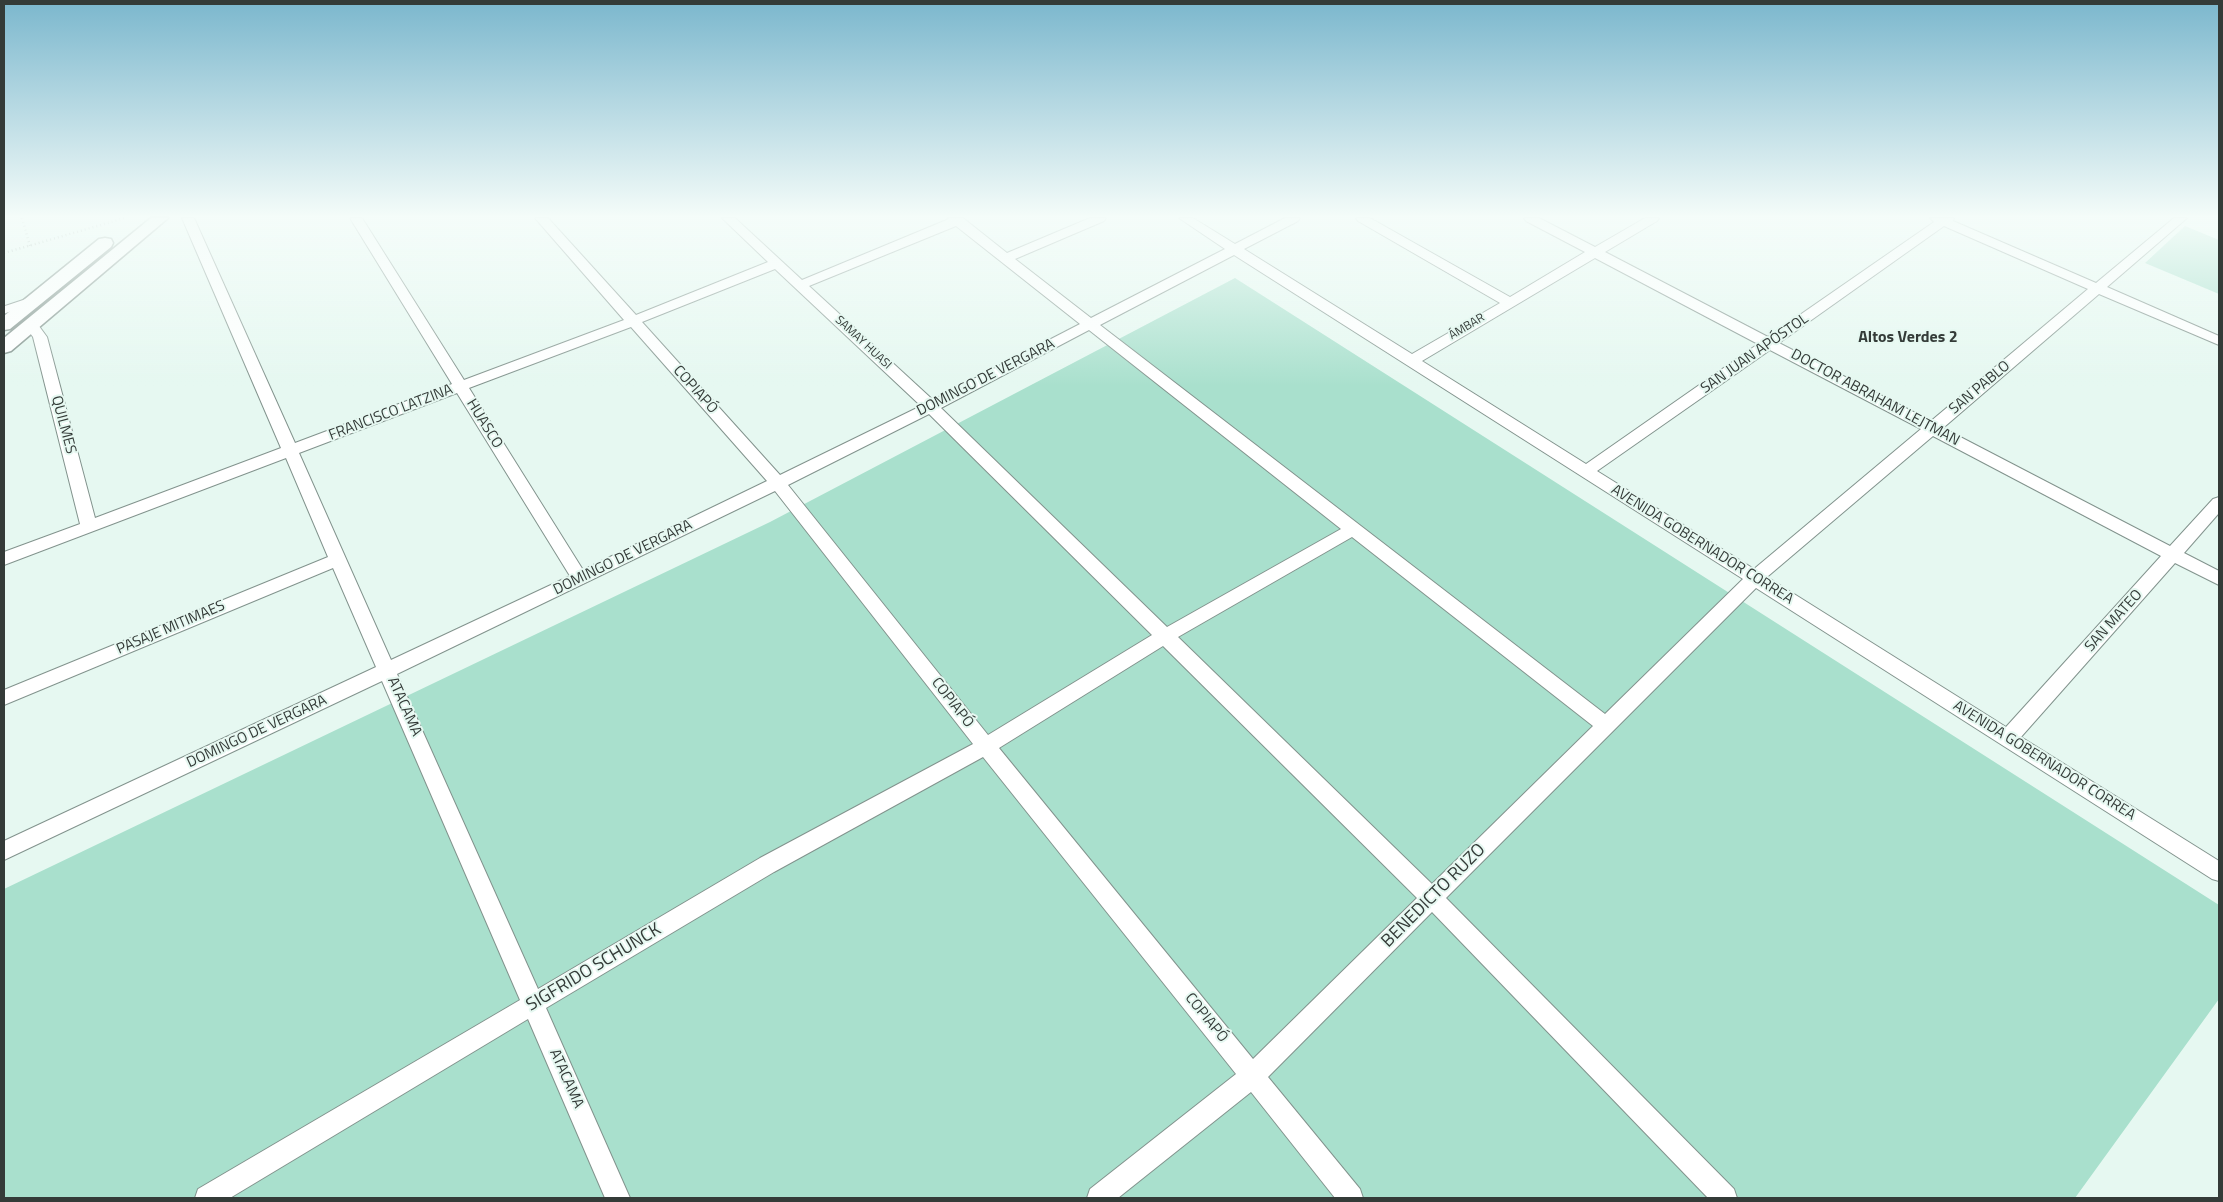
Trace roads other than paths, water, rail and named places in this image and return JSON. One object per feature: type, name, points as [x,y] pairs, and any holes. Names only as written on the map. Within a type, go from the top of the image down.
[{"type":"street","points":[[4,325],[67,274]]},
{"type":"street","points":[[4,347],[92,274]]},
{"type":"street","name":"ATACAMA","points":[[213,274],[618,1198]]},
{"type":"street","name":"HUASCO","points":[[391,274],[580,580]]},
{"type":"street","name":"COPIAPÓ","points":[[591,274],[778,483],[986,746],[1351,1198]]},
{"type":"street","name":"FRANCISCO LATZINA","points":[[4,559],[633,321],[752,274]]},
{"type":"street","name":"SAMAY HUASI","points":[[788,274],[932,407],[1432,898],[1725,1198]]},
{"type":"street","points":[[801,286],[829,274]]},
{"type":"street","points":[[1027,274],[1606,726]]},
{"type":"street","name":"DOMINGO DE VERGARA","points":[[4,851],[580,580],[932,407],[1186,274]]},
{"type":"street","name":"AVENIDA GOBERNADOR CORREA","points":[[1274,274],[2219,872]]},
{"type":"street","points":[[1460,274],[1509,302]]},
{"type":"street","name":"ÁMBAR","points":[[1411,361],[1557,274]]},
{"type":"street","name":"DOCTOR ABRAHAM LEJTMAN","points":[[1637,274],[2219,579]]},
{"type":"street","name":"SAN JUAN APÓSTOL","points":[[1586,471],[1770,344],[1866,274]]},
{"type":"street","points":[[2067,274],[2219,341]]},
{"type":"street","name":"SAN PABLO","points":[[1756,578],[2114,274]]},
{"type":"street","name":"QUILMES","points":[[31,325],[40,337],[89,527]]},
{"type":"street","name":"SAN MATEO","points":[[2008,738],[2219,503]]},
{"type":"street","name":"SIGFRIDO SCHUNCK","points":[[207,1198],[767,865],[986,746],[1165,636],[1354,529]]},
{"type":"street","name":"PASAJE MITIMAES","points":[[4,698],[339,559]]},
{"type":"street","name":"BENEDICTO RUZO","points":[[1099,1198],[1252,1076],[1756,578]]},
{"type":"lane","points":[[4,310],[35,300]]},
{"type":"district","name":"Altos Verdes 2","points":[[1908,338]]}]
